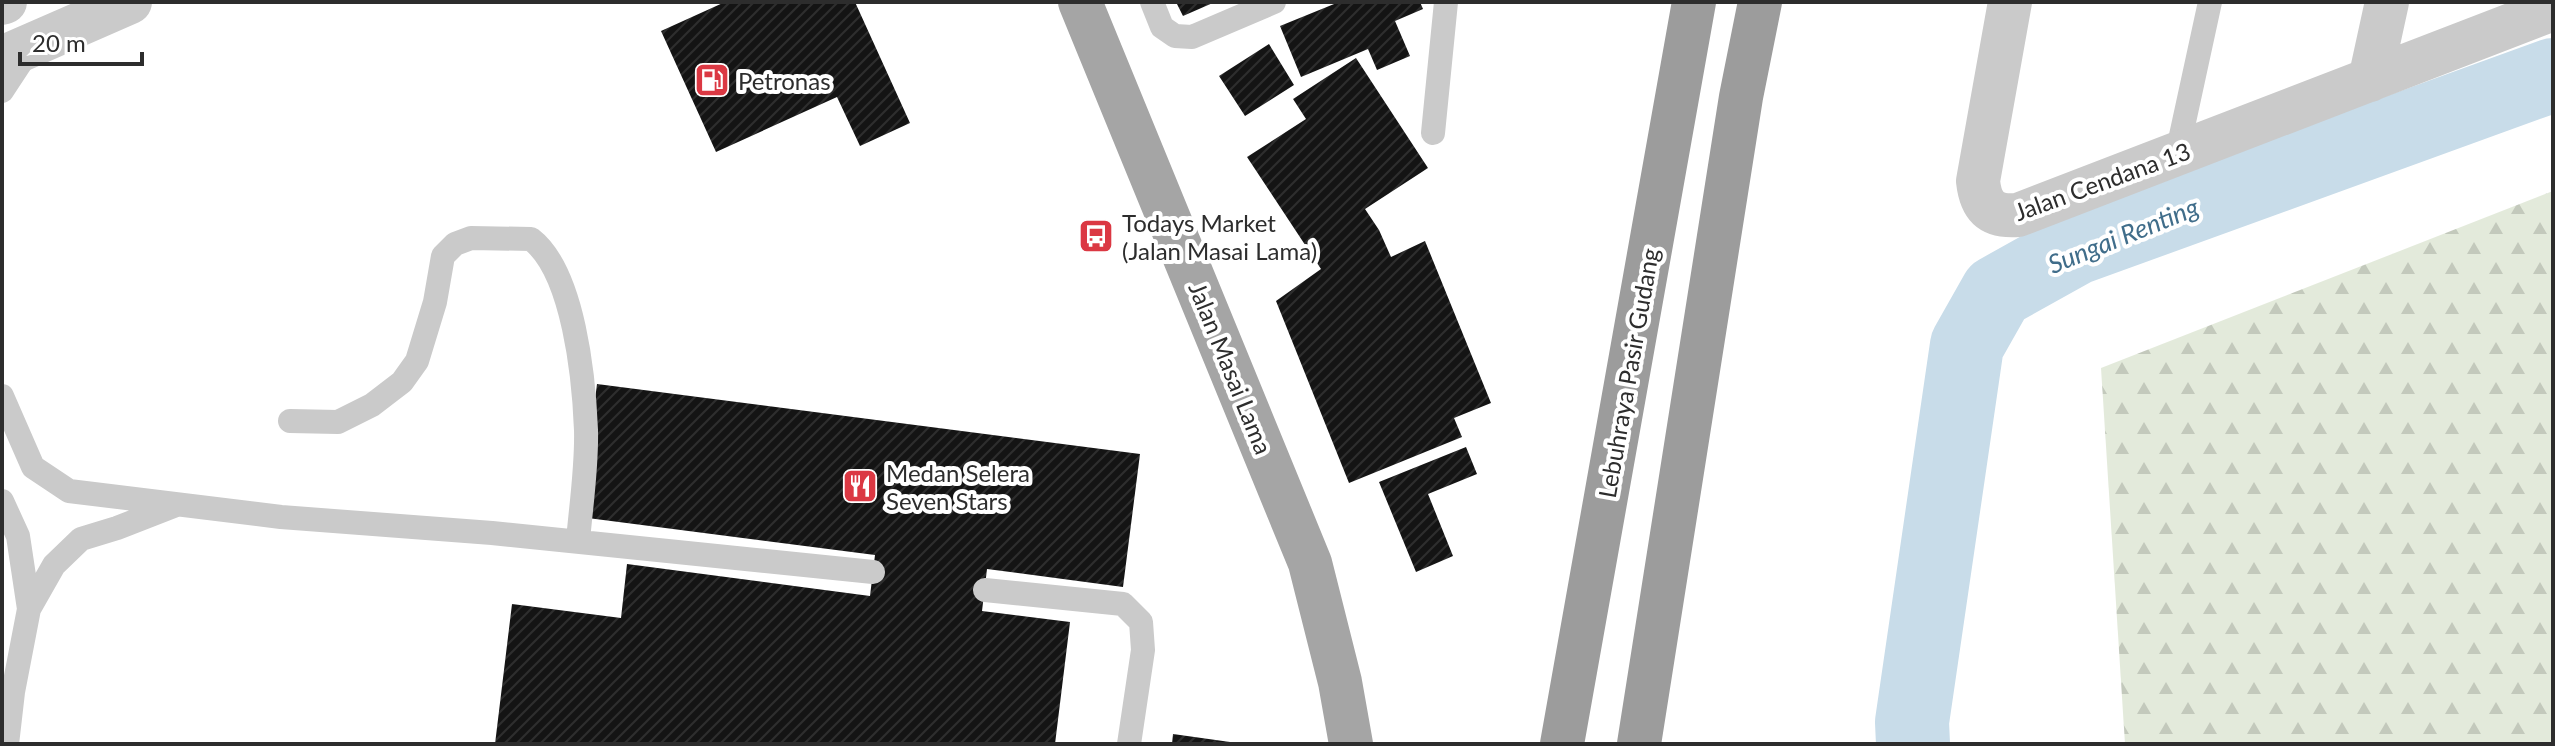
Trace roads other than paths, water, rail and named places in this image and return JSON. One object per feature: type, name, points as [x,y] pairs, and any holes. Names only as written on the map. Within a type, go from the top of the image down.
[{"type":"highway","name":"Lebuhraya Pasir Gudang","points":[[1562,744],[1694,2]]},
{"type":"highway","points":[[1639,744],[1741,97],[1760,2]]},
{"type":"main road","name":"Jalan Masai Lama","points":[[1080,2],[1310,563],[1340,682],[1351,744]]},
{"type":"street","points":[[17,52],[130,2]]},
{"type":"street","name":"Jalan Cendana 13","points":[[2010,2],[1978,181],[1979,196],[1989,210],[2002,216],[2018,215],[2553,9]]},
{"type":"street","points":[[2370,80],[2387,2]]},
{"type":"lane","points":[[1152,2],[1162,27],[1175,36],[1192,37],[1274,2]]},
{"type":"lane","points":[[1433,133],[1446,2]]},
{"type":"lane","points":[[2177,154],[2210,2]]},
{"type":"lane","points":[[2,91],[17,52]]},
{"type":"lane","points":[[290,421],[338,422],[372,405],[402,382],[417,361],[435,302],[443,256],[455,244],[471,238],[531,239],[546,252],[566,295],[580,356],[586,432],[578,541]]},
{"type":"lane","points":[[2,396],[33,467],[69,491],[281,517],[578,541],[873,572]]},
{"type":"lane","points":[[2,501],[18,536],[29,609]]},
{"type":"lane","points":[[7,744],[13,692],[29,609],[54,565],[81,539],[179,504]]},
{"type":"lane","points":[[985,590],[1123,604],[1141,622],[1143,650],[1129,744]]},
{"type":"waterway","name":"Sungai Renting","points":[[1913,744],[1912,722],[1967,345],[1997,292],[2076,248],[2553,75]]},
{"type":"place","name":"Petronas","points":[[712,80]]},
{"type":"place","name":"Todays Market (Jalan Masai Lama)","points":[[1096,236]]},
{"type":"place","name":"Medan Selera Seven Stars","points":[[860,486]]}]
